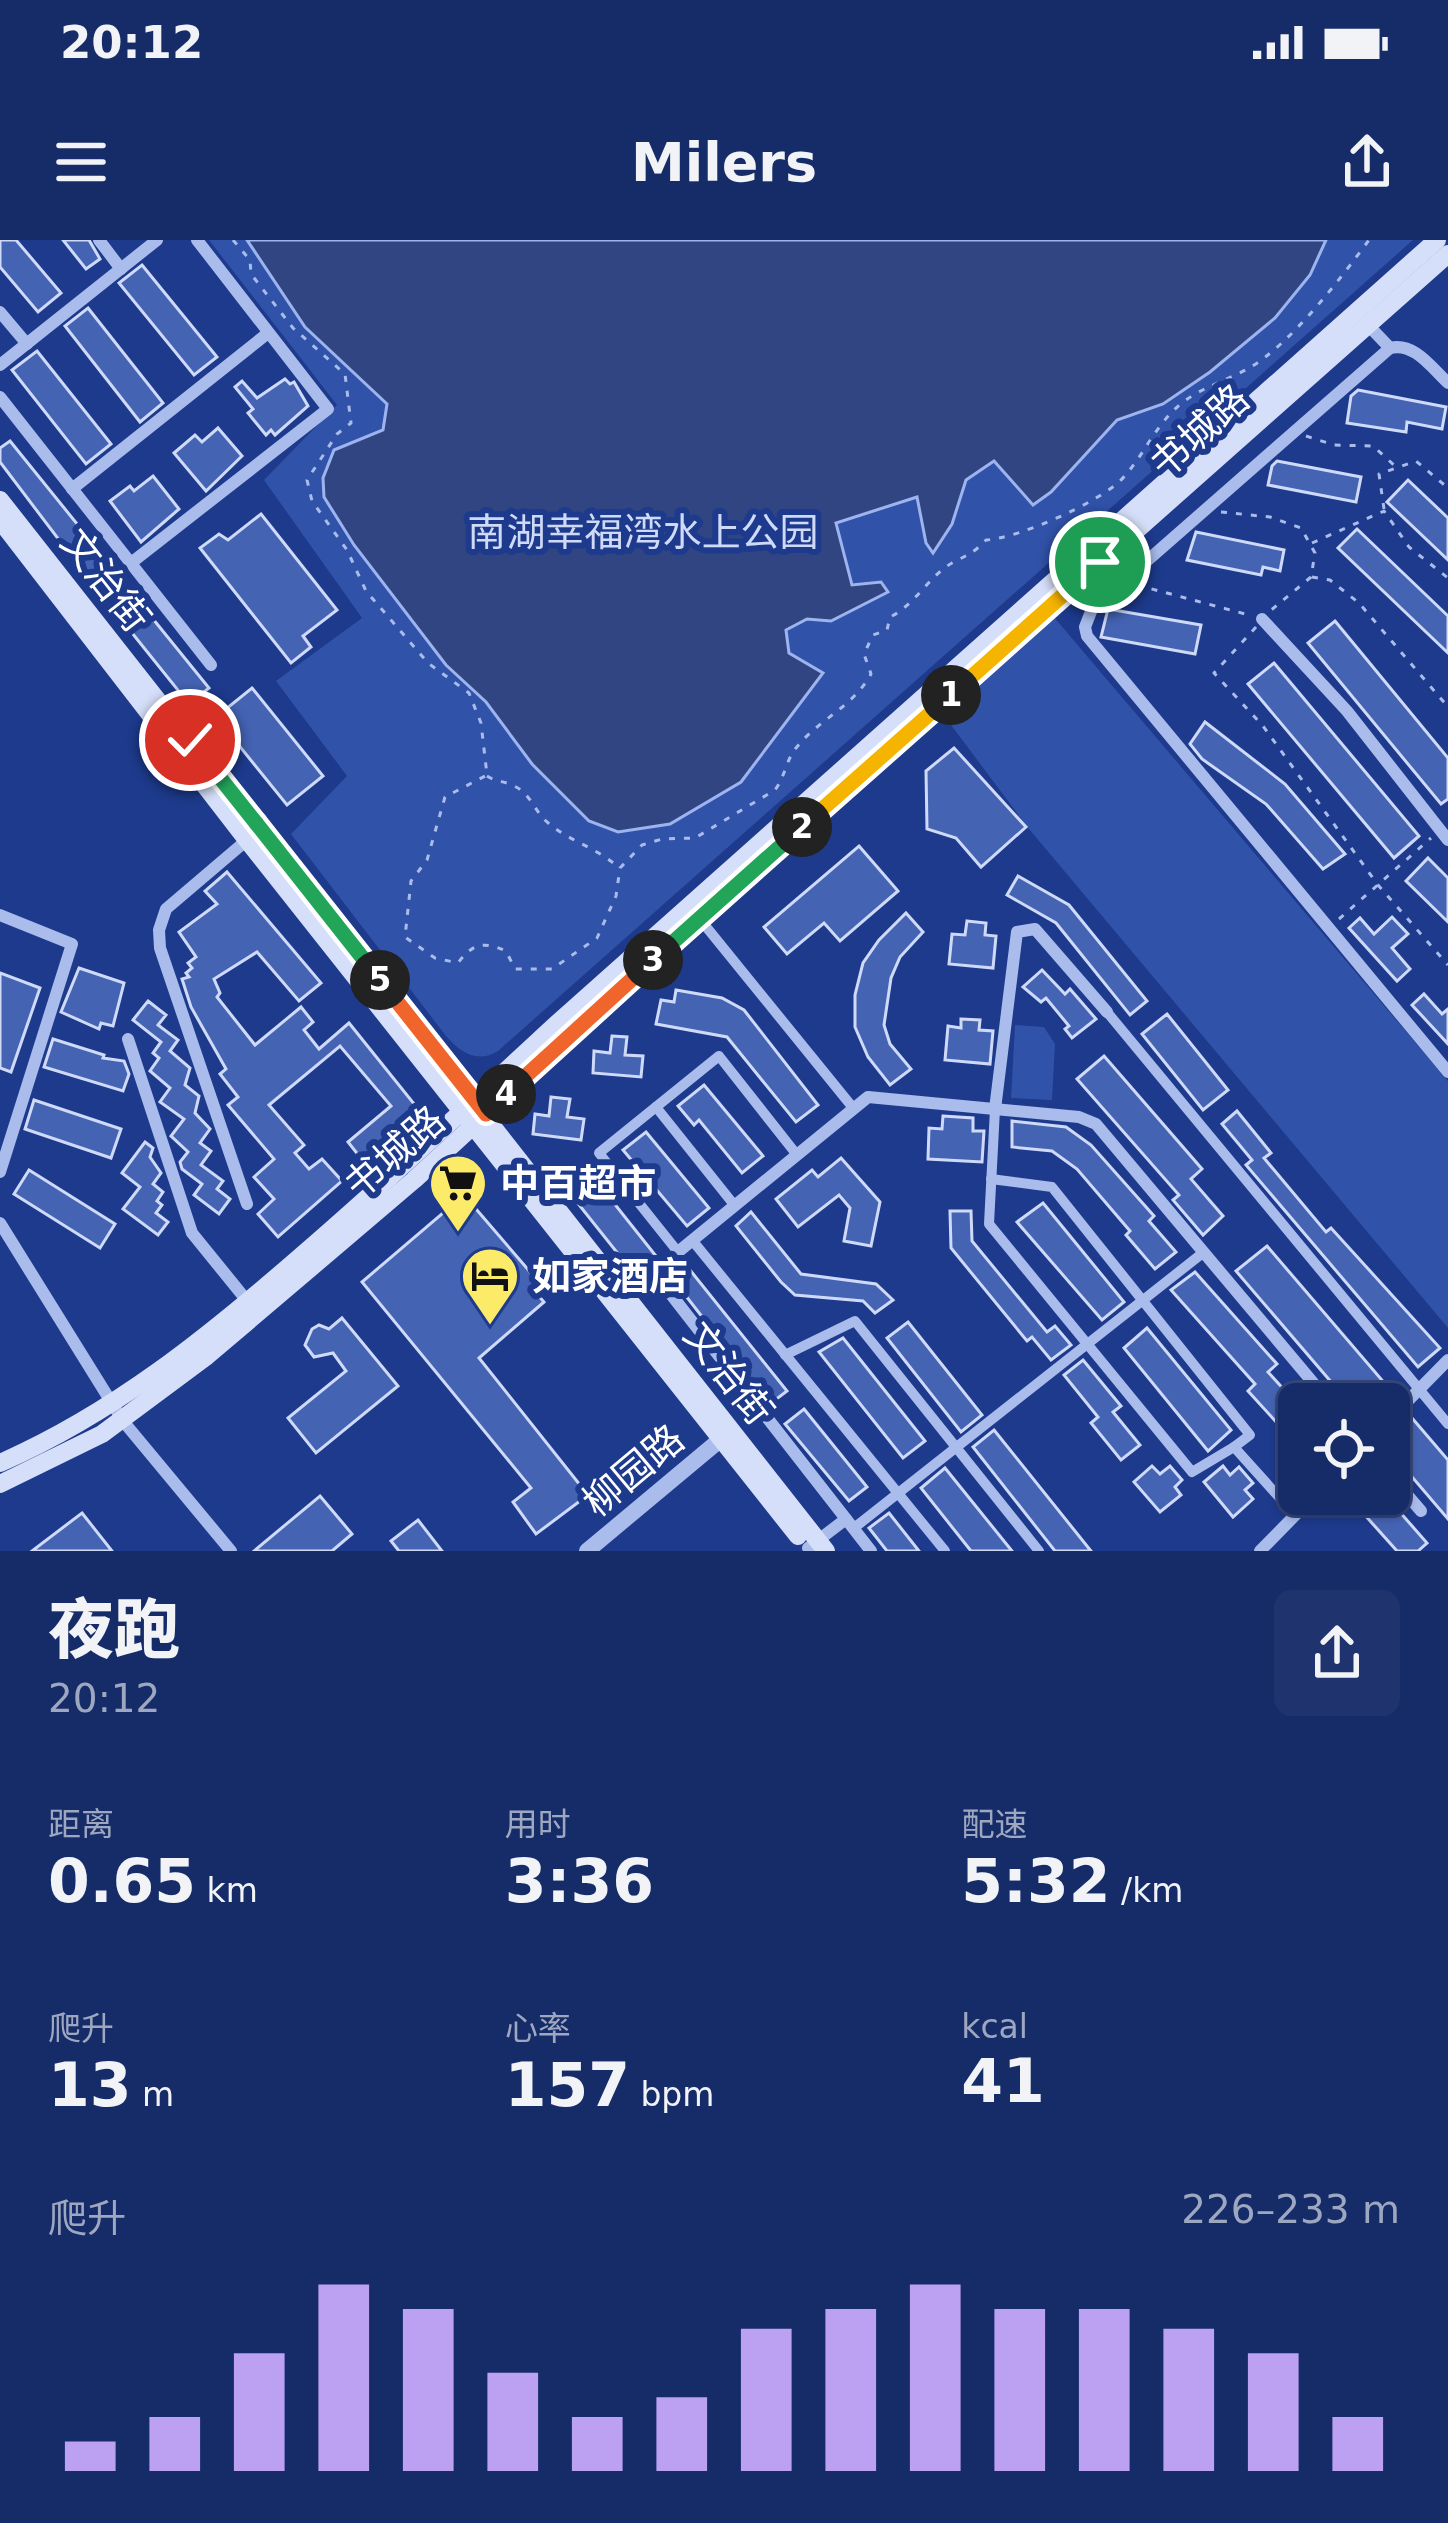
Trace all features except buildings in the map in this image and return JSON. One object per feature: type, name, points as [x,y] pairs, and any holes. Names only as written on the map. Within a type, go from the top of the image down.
[{"type":"main road","name":"书城路","points":[[0,1484],[208,1356],[1437,240]]},
{"type":"main road","name":"书城路","points":[[0,1463],[118,1413],[699,918],[1448,254]]},
{"type":"main road","name":"文治街","points":[[0,500],[815,1548]]},
{"type":"main road","name":"文治街","points":[[0,520],[247,840],[474,1113],[721,1439],[815,1548]]},
{"type":"street","points":[[99,240],[122,269]]},
{"type":"street","points":[[130,562],[328,410],[196,240]]},
{"type":"street","points":[[0,365],[152,242]]},
{"type":"street","points":[[0,312],[26,344]]},
{"type":"street","points":[[1368,325],[1390,348]]},
{"type":"street","points":[[72,489],[268,333]]},
{"type":"street","points":[[1448,383],[1413,350],[1400,345],[1390,348],[1092,609],[1085,627],[1087,636],[1448,1072]]},
{"type":"street","points":[[0,397],[211,665]]},
{"type":"street","points":[[1262,619],[1347,711],[1444,835]]},
{"type":"street","points":[[247,840],[166,909],[159,930],[160,949],[247,1204]]},
{"type":"street","points":[[0,915],[72,944],[0,1172]]},
{"type":"street","points":[[699,918],[854,1109]]},
{"type":"street","points":[[991,1179],[1052,1187],[1250,1435],[1192,1472],[989,1224],[991,1179],[995,1109],[1017,932],[1035,929],[1448,1424]]},
{"type":"street","points":[[128,1039],[192,1233],[248,1302]]},
{"type":"street","points":[[678,1252],[599,1153],[719,1056],[797,1155]]},
{"type":"street","points":[[872,1551],[658,1279],[662,1265],[868,1097],[1079,1117],[1096,1124],[1313,1383]]},
{"type":"street","points":[[656,1107],[735,1206]]},
{"type":"street","points":[[0,1223],[118,1413],[231,1551]]},
{"type":"street","points":[[692,1240],[945,1551]]},
{"type":"street","points":[[815,1548],[898,1493],[1204,1252]]},
{"type":"street","points":[[785,1355],[855,1321],[1039,1551]]},
{"type":"street","points":[[1410,1398],[1448,1360]]},
{"type":"street","name":"柳园路","points":[[587,1551],[721,1439]]},
{"type":"street","points":[[1234,1447],[1278,1496]]},
{"type":"street","points":[[1410,1499],[1420,1511]]},
{"type":"street","points":[[1259,1551],[1295,1515]]},
{"type":"path","points":[[232,240],[250,260],[251,274],[293,328],[345,374],[351,423],[337,434],[307,480],[312,501],[347,550],[366,591],[428,663],[469,693],[481,723],[487,776],[514,785],[534,802],[542,818],[620,868]]},
{"type":"path","points":[[487,776],[445,797],[427,860],[411,881],[405,937],[435,958],[458,962],[469,947],[486,943],[506,951],[515,969],[553,969],[597,938],[616,896],[620,868],[642,845],[662,838],[695,838],[776,790],[793,751],[860,694],[871,674],[864,654],[872,635],[887,630],[890,617],[904,610],[950,563],[970,556],[986,541],[1011,538],[1089,503],[1121,479],[1156,427],[1187,399],[1254,366],[1327,296],[1369,240]]},
{"type":"path","points":[[1293,432],[1334,445],[1373,446],[1396,467]]},
{"type":"path","points":[[1448,488],[1416,461],[1379,474],[1384,511],[1409,547],[1448,578]]},
{"type":"path","points":[[1205,510],[1270,517],[1300,527],[1316,553],[1311,577],[1262,619],[1214,673],[1262,726],[1378,884],[1448,965]]},
{"type":"path","points":[[1310,544],[1384,511]]},
{"type":"path","points":[[1311,577],[1330,580],[1359,603],[1448,707]]},
{"type":"path","points":[[1124,581],[1262,619]]},
{"type":"path","points":[[1328,928],[1444,835]]},
{"type":"green space","name":"南湖幸福湾水上公园","points":[[209,240],[1413,240],[498,1051],[476,1056],[446,1036],[291,834],[347,776],[276,681],[362,618],[264,480],[337,405]]},
{"type":"green space","points":[[1053,616],[1448,1081],[1448,1328],[1029,829],[942,713]]},
{"type":"green space","points":[[1015,1025],[1044,1027],[1055,1044],[1052,1100],[1011,1098]]},
{"type":"shaded area","name":"南湖幸福湾水上公园","points":[[247,240],[1326,240],[1310,275],[1275,318],[1163,404],[1117,420],[1051,492],[1033,505],[994,461],[966,480],[952,524],[933,553],[926,543],[917,497],[836,523],[852,585],[881,582],[888,592],[831,621],[807,619],[786,630],[789,653],[823,673],[741,782],[670,824],[618,832],[589,821],[532,764],[486,702],[446,665],[354,545],[324,497],[323,478],[334,450],[383,430],[387,404],[305,327]]},
{"type":"place","name":"中百超市","points":[[458,1234]]},
{"type":"place","name":"如家酒店","points":[[490,1327]]},
{"type":"route","points":[[190,740],[486,1114],[1100,562]]}]
